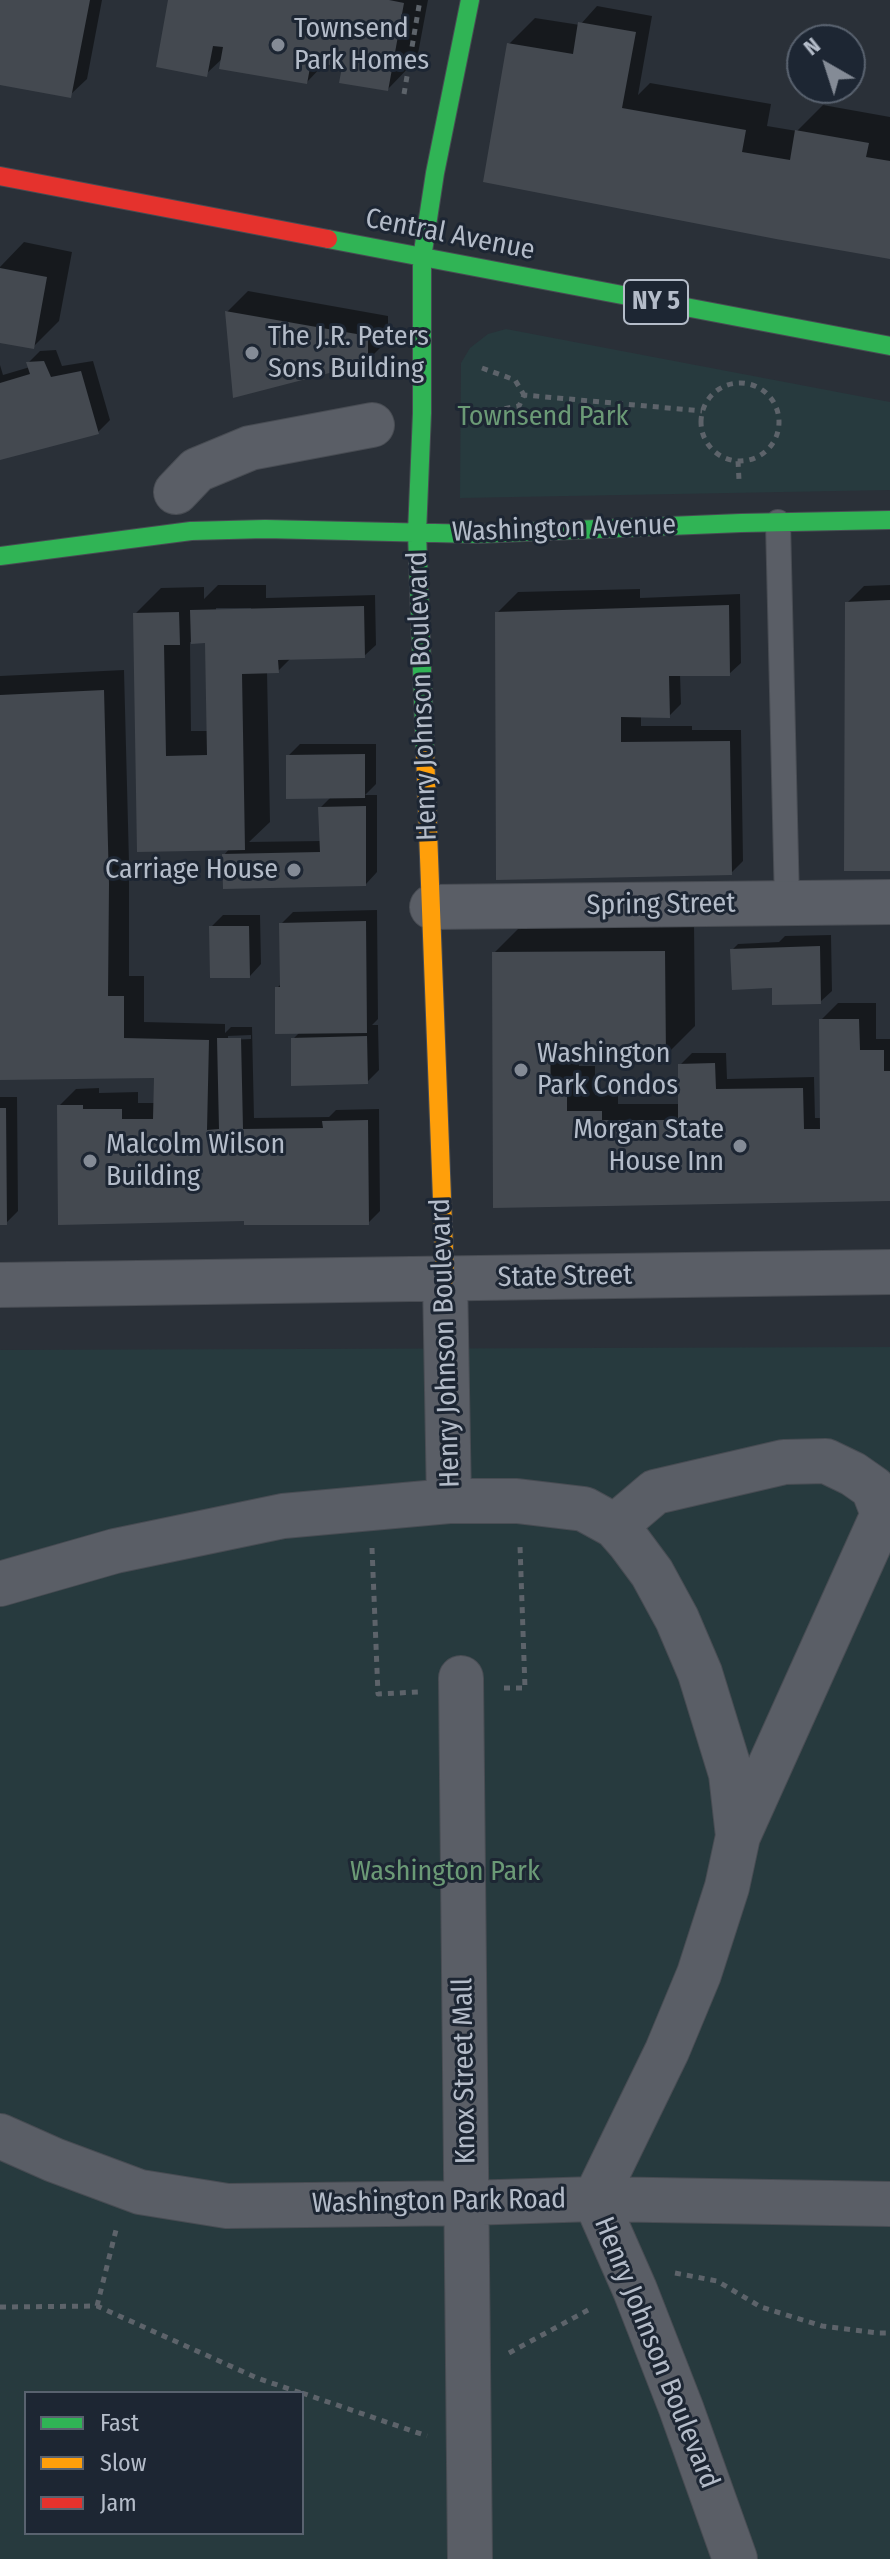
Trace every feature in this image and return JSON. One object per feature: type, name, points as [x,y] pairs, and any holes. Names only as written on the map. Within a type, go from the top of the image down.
[{"type":"main road","name":"Henry Johnson Boulevard","points":[[445,1278],[417,533],[422,413],[422,258],[470,0]]},
{"type":"main road","name":"Central Avenue","points":[[0,176],[890,346]]},
{"type":"main road","name":"Washington Avenue","points":[[0,556],[191,531],[265,529],[477,534],[890,520]]},
{"type":"street","points":[[176,492],[197,470],[250,448],[372,425]]},
{"type":"street","name":"Spring Street","points":[[432,907],[890,902]]},
{"type":"street","name":"State Street","points":[[0,1285],[890,1272]]},
{"type":"street","name":"Henry Johnson Boulevard","points":[[445,1278],[449,1501],[517,1501],[584,1509],[615,1526],[652,1573],[677,1619],[700,1673],[731,1774],[738,1836],[727,1887],[699,1974],[667,2051],[595,2199],[676,2395],[735,2559]]},
{"type":"street","points":[[615,1526],[655,1492],[784,1462],[826,1461],[873,1488],[883,1514],[738,1836]]},
{"type":"street","points":[[0,1584],[115,1551],[283,1516],[449,1501]]},
{"type":"street","name":"Knox Street Mall","points":[[461,1678],[470,2559]]},
{"type":"street","name":"Washington Park Road","points":[[0,2136],[127,2188],[227,2206],[595,2199],[890,2204]]},
{"type":"lane","points":[[778,522],[787,903]]},
{"type":"path","points":[[404,94],[420,0]]},
{"type":"path","points":[[482,368],[515,380],[524,395]]},
{"type":"path","points":[[734,383],[748,384],[770,397],[779,420],[777,435],[763,453],[751,459],[738,461],[719,456],[709,447],[701,430],[702,411],[708,399],[721,388],[734,383]]},
{"type":"path","points":[[524,395],[702,411]]},
{"type":"path","points":[[481,413],[519,406],[524,395]]},
{"type":"path","points":[[97,2306],[127,2188]]},
{"type":"path","points":[[666,2276],[676,2273],[717,2281],[761,2307],[822,2326],[890,2333]]},
{"type":"path","points":[[0,2307],[97,2306],[257,2378],[295,2391]]},
{"type":"path","points":[[469,2380],[486,2365],[590,2309]]},
{"type":"path","points":[[304,2394],[469,2450]]},
{"type":"green space","name":"Townsend Park","points":[[506,329],[890,402],[890,490],[460,498],[461,363],[470,348],[488,334]]},
{"type":"green space","name":"Washington Park","points":[[890,1347],[890,2559],[0,2559],[0,1350]]},
{"type":"building","points":[[0,0],[90,0],[71,98],[0,85]]},
{"type":"building","name":"Townsend Park Homes","points":[[168,0],[389,0],[404,3],[388,91],[339,83],[342,67],[311,62],[307,84],[219,69],[223,47],[213,46],[207,77],[156,67]]},
{"type":"building","points":[[578,22],[636,32],[622,108],[746,130],[742,152],[790,160],[795,130],[869,143],[866,157],[890,161],[890,259],[483,182],[507,43],[573,54]]},
{"type":"building","points":[[0,268],[47,277],[34,349],[0,343]]},
{"type":"building","points":[[225,311],[368,336],[368,363],[233,398]]},
{"type":"building","points":[[44,361],[51,377],[81,371],[99,434],[0,460],[0,383],[30,374],[26,362]]},
{"type":"building","points":[[890,600],[890,871],[844,871],[845,602]]},
{"type":"building","points":[[729,605],[730,676],[669,676],[670,718],[621,717],[621,742],[730,741],[732,875],[496,880],[495,612]]},
{"type":"building","points":[[364,606],[365,658],[278,660],[279,673],[242,674],[245,850],[137,852],[133,613],[179,612],[180,645],[164,645],[166,756],[207,755],[205,643],[191,644],[190,610]]},
{"type":"building","points":[[104,690],[109,884],[108,996],[124,996],[124,1038],[209,1040],[207,1130],[219,1129],[217,1038],[241,1038],[243,1129],[323,1128],[322,1121],[368,1120],[369,1225],[244,1225],[244,1221],[58,1225],[57,1105],[122,1109],[122,1119],[153,1119],[154,1078],[0,1080],[0,695]]},
{"type":"building","points":[[365,754],[365,798],[286,799],[286,755]]},
{"type":"building","name":"Carriage House","points":[[366,806],[366,886],[223,889],[222,854],[320,852],[318,807]]},
{"type":"building","points":[[366,921],[367,1033],[275,1034],[275,987],[280,987],[279,923]]},
{"type":"building","points":[[209,926],[249,926],[250,978],[210,978]]},
{"type":"building","points":[[820,946],[821,1004],[772,1005],[772,988],[732,990],[730,949]]},
{"type":"building","points":[[665,951],[666,1058],[567,1060],[567,1045],[550,1045],[551,1094],[567,1094],[567,1111],[602,1111],[602,1120],[678,1120],[678,1064],[715,1063],[716,1089],[803,1088],[804,1129],[820,1129],[819,1019],[859,1019],[860,1050],[884,1050],[884,1071],[890,1071],[890,1201],[493,1208],[492,952]]},
{"type":"building","points":[[367,1036],[368,1084],[291,1086],[291,1038]]},
{"type":"building","points":[[0,1108],[6,1108],[7,1225],[0,1225]]},
{"type":"traffic: fast","points":[[425,752],[417,533],[422,413],[422,258],[435,173],[470,0]]},
{"type":"traffic: fast","points":[[328,239],[890,346]]},
{"type":"traffic: fast","points":[[0,556],[191,531],[265,529],[477,534],[890,520]]},
{"type":"traffic: slow","points":[[425,752],[445,1278]]},
{"type":"traffic: jam","points":[[0,176],[328,239]]},
{"type":"place","name":"Townsend Park Homes","points":[[278,45]]},
{"type":"place","name":"The J.R. Peters Sons Building","points":[[252,353]]},
{"type":"place","name":"Carriage House","points":[[294,870]]},
{"type":"place","name":"Washington Park Condos","points":[[521,1070]]},
{"type":"place","name":"Morgan State House Inn","points":[[740,1146]]},
{"type":"place","name":"Malcolm Wilson Building","points":[[90,1161]]}]
